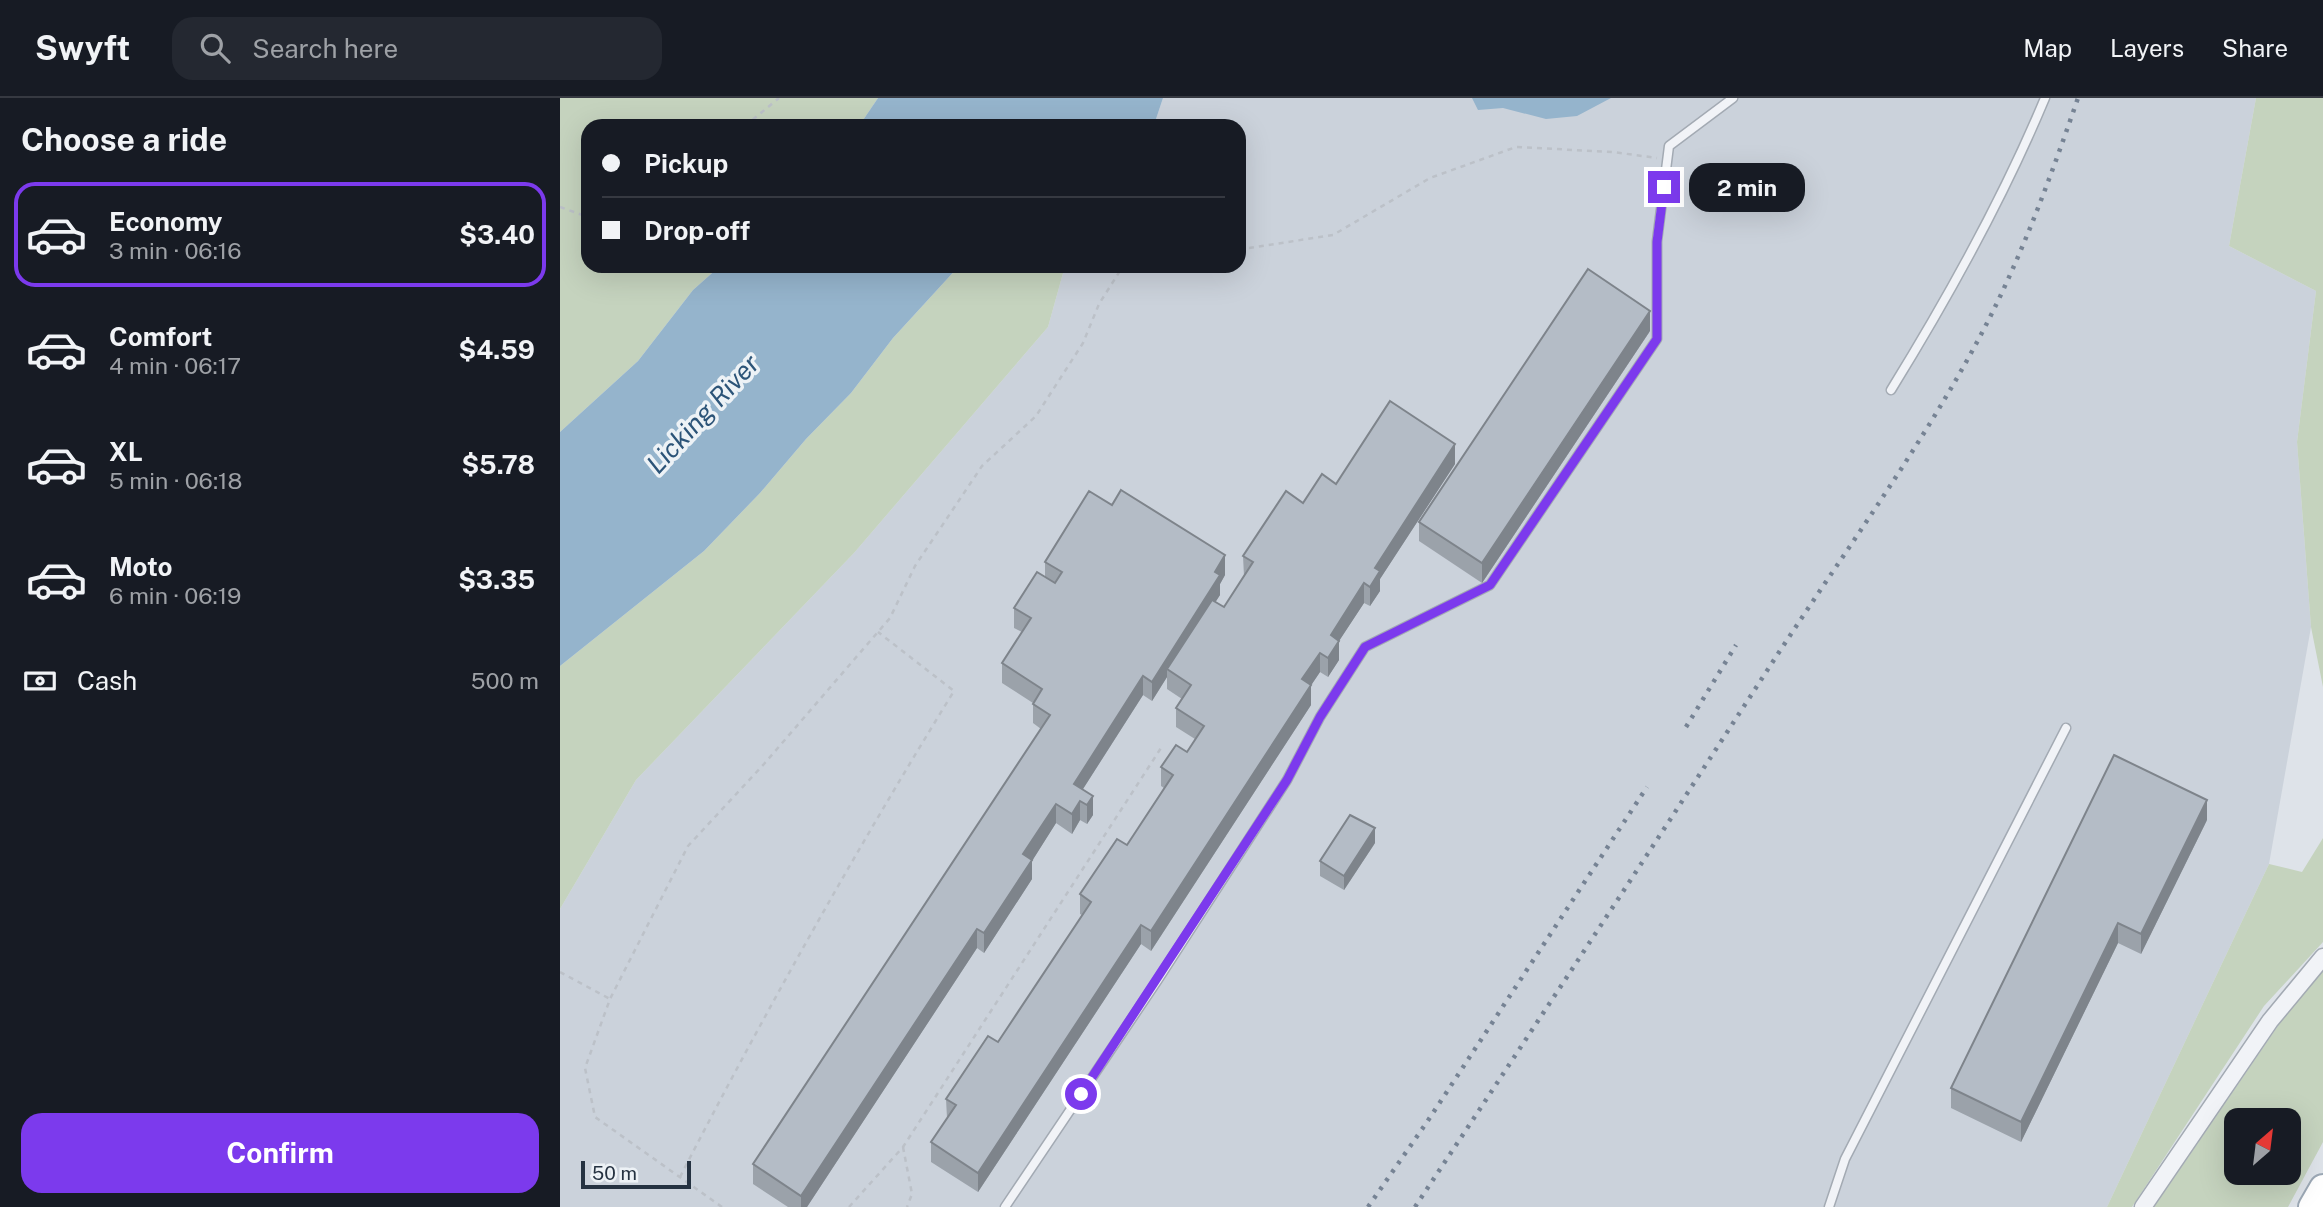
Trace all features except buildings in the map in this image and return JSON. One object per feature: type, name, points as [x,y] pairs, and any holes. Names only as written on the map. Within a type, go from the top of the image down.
[{"type":"main road","points":[[2312,1207],[2323,1188]]},
{"type":"street","points":[[2143,1207],[2270,1021],[2323,957]]},
{"type":"lane","points":[[1005,1207],[1157,981],[1287,780],[1320,717],[1365,647],[1490,585],[1657,339],[1657,242],[1669,146],[1732,98]]},
{"type":"lane","points":[[1891,390],[1988,224],[2045,98]]},
{"type":"lane","points":[[1829,1207],[1845,1159],[2066,728]]},
{"type":"path","points":[[754,119],[779,98]]},
{"type":"path","points":[[1246,248],[1333,235],[1430,178],[1516,147],[1614,152],[1667,160]]},
{"type":"path","points":[[560,207],[581,215]]},
{"type":"path","points":[[722,1207],[595,1117],[585,1068],[610,999],[688,846],[764,764],[890,618],[915,566],[982,466],[1036,416],[1083,343],[1099,304],[1119,273]]},
{"type":"path","points":[[680,1177],[745,1051],[894,789],[954,691],[877,632]]},
{"type":"path","points":[[849,1207],[903,1147],[1161,748]]},
{"type":"path","points":[[560,972],[610,999]]},
{"type":"path","points":[[903,1147],[912,1194],[906,1207]]},
{"type":"shaded area","points":[[1163,98],[2256,98],[2229,246],[2316,291],[2297,442],[2311,627],[2269,864],[2107,1207],[560,1207],[560,909],[636,780],[854,553],[1048,327],[1063,273],[1246,273],[1246,119],[1156,119]]},
{"type":"green space","points":[[560,98],[878,98],[864,119],[581,119],[581,273],[712,273],[693,290],[638,361],[560,432]]},
{"type":"green space","points":[[2256,98],[2323,98],[2323,687],[2311,627],[2297,442],[2316,291],[2229,246]]},
{"type":"green space","points":[[953,273],[1063,273],[1048,327],[854,553],[636,780],[560,909],[560,666],[704,551],[851,393],[893,338]]},
{"type":"green space","points":[[2323,838],[2323,942],[2264,1006],[2132,1207],[2107,1207],[2269,864],[2302,872]]},
{"type":"green space","points":[[2323,969],[2323,1142],[2301,1183],[2301,1108],[2224,1108],[2224,1185],[2300,1185],[2288,1207],[2154,1207],[2297,998]]},
{"type":"water","points":[[878,98],[1163,98],[1156,119],[864,119]]},
{"type":"water","points":[[1472,98],[1611,98],[1577,116],[1546,119],[1503,108],[1478,110]]},
{"type":"water","name":"Licking River","points":[[712,273],[953,273],[893,338],[851,393],[704,551],[560,666],[560,432],[638,361],[693,290]]},
{"type":"railway","points":[[1415,1207],[1936,413],[1985,327],[2012,271],[2078,98]]},
{"type":"railway","points":[[1686,727],[1736,645]]},
{"type":"railway","points":[[1368,1207],[1427,1122],[1647,787]]},
{"type":"route","points":[[1081,1094],[1287,780],[1320,717],[1365,647],[1490,585],[1657,339],[1657,242],[1664,187]]}]
